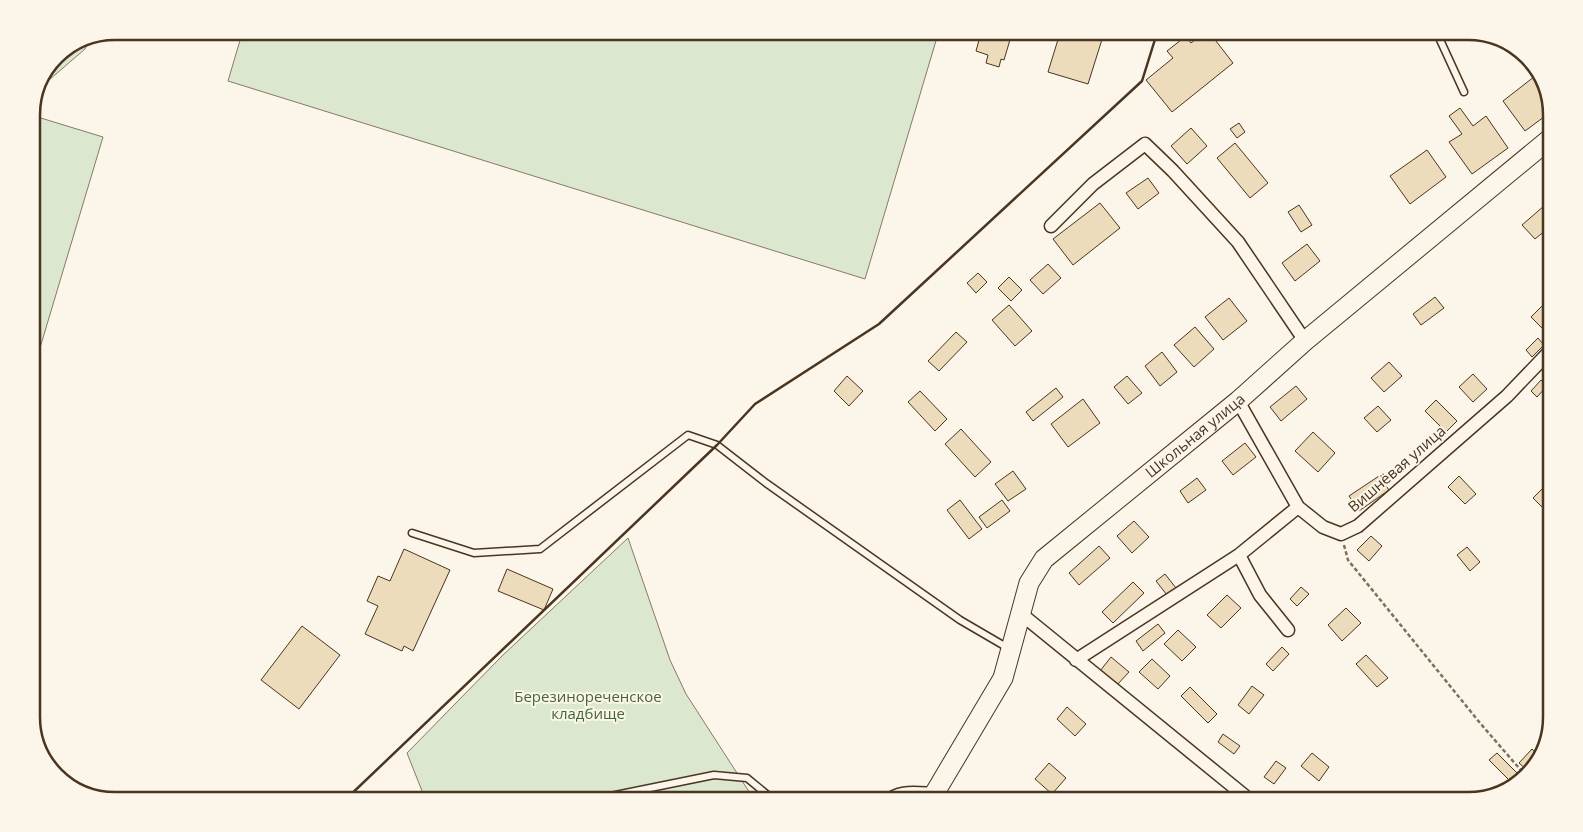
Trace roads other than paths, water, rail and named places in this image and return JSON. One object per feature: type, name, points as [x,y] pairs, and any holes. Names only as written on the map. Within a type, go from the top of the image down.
[{"type":"street","points":[[1051,226],[1093,184],[1145,144],[1174,171],[1238,242],[1305,341]]},
{"type":"street","name":"Школьная улица","points":[[935,792],[1003,678],[1030,583],[1044,559],[1238,401],[1305,341],[1543,144]]},
{"type":"street","name":"Вишнёвая улица","points":[[1298,507],[1323,527],[1341,534],[1358,526],[1507,396],[1543,358]]},
{"type":"street","points":[[1076,660],[1239,556],[1298,507],[1238,401]]},
{"type":"street","points":[[1239,556],[1260,595],[1288,630]]},
{"type":"street","points":[[1020,613],[1240,792]]},
{"type":"lane","points":[[1440,40],[1464,92]]},
{"type":"lane","points":[[412,533],[474,553],[540,549],[688,435],[718,445],[766,483],[960,620],[1010,649]]},
{"type":"lane","points":[[630,792],[714,775],[747,778],[764,792]]},
{"type":"lane","points":[[898,792],[904,790],[914,792]]},
{"type":"park label","name":"Березинореченское кладбище","points":[[588,706]]}]
